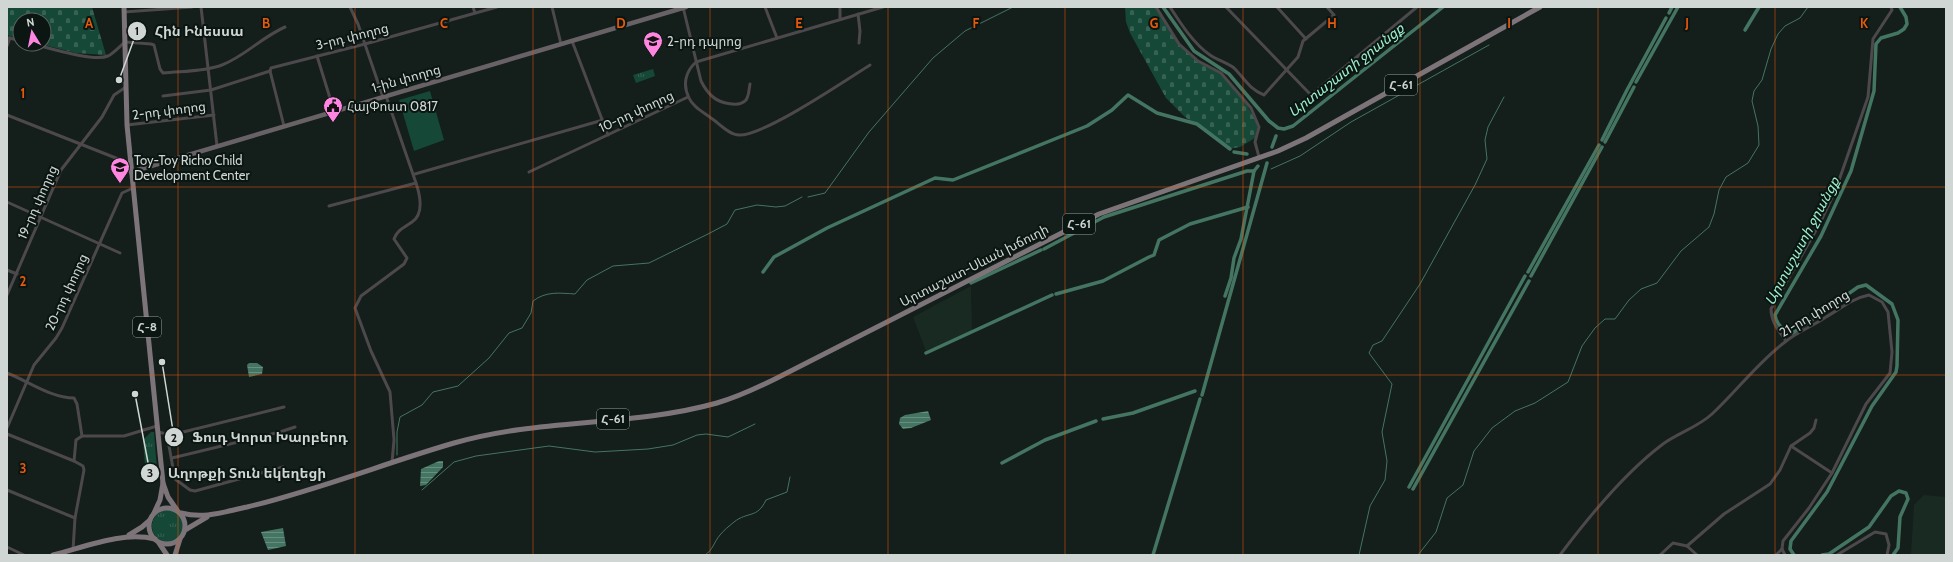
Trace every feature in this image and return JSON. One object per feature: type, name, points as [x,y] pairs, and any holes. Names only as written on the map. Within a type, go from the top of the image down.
[{"type":"main road","name":"1-ին փողոց","points":[[131,172],[684,7]]},
{"type":"main road","name":"Արտաշատ-Սևան խճուղի","points":[[392,463],[489,434],[528,427],[669,413],[705,406],[736,397],[777,378],[1099,214],[1259,158],[1306,138],[1540,7]]},
{"type":"main road","name":"Հ-8","points":[[124,10],[127,125],[130,164],[163,482],[168,497],[179,512]]},
{"type":"main road","name":"Հ-61","points":[[179,512],[197,517],[209,516],[303,492],[392,463]]},
{"type":"main road","name":"Հ-8","points":[[154,513],[160,500],[163,482]]},
{"type":"main road","points":[[128,536],[142,527],[154,513],[166,508],[179,512],[185,520],[186,530],[180,539],[175,555]]},
{"type":"main road","name":"Հ-61","points":[[186,530],[209,516]]},
{"type":"main road","points":[[150,519],[149,529],[167,555]]},
{"type":"main road","points":[[53,555],[128,536],[142,536],[172,544],[180,539]]},
{"type":"street","points":[[124,10],[192,7]]},
{"type":"street","name":"2-րդ փողոց","points":[[201,7],[217,146]]},
{"type":"street","points":[[350,7],[414,174],[420,205],[418,216],[413,222],[396,232],[394,239],[407,258],[404,264],[361,296],[355,308],[371,350],[390,392],[394,440],[392,463]]},
{"type":"street","points":[[473,7],[475,13]]},
{"type":"street","name":"3-րդ փողոց","points":[[163,96],[210,90],[270,71],[271,68],[365,44],[497,7]]},
{"type":"street","points":[[552,7],[561,44]]},
{"type":"street","points":[[684,7],[701,81],[713,98],[723,102],[736,104],[742,103],[746,99],[750,84]]},
{"type":"street","points":[[765,7],[777,38]]},
{"type":"street","points":[[840,7],[840,19]]},
{"type":"street","points":[[688,97],[686,74],[696,62],[883,7]]},
{"type":"street","points":[[1156,7],[1179,44],[1198,61],[1221,73],[1252,108],[1259,127],[1255,142],[1259,158]]},
{"type":"street","points":[[1170,7],[1199,45],[1209,54],[1234,68],[1254,92],[1264,95],[1298,57],[1303,41],[1334,15],[1327,7]]},
{"type":"street","points":[[1226,7],[1311,95],[1417,7]]},
{"type":"street","points":[[1277,7],[1306,39]]},
{"type":"street","points":[[1786,341],[1774,324],[1771,316],[1771,309],[1819,225],[1836,189],[1868,97],[1873,39],[1892,10],[1891,7]]},
{"type":"street","points":[[858,14],[860,31],[859,43]]},
{"type":"street","points":[[52,49],[78,55],[103,57],[111,54],[125,42],[154,45],[160,69],[163,72],[208,68],[220,66],[231,61],[275,31],[285,27]]},
{"type":"street","points":[[7,46],[9,38]]},
{"type":"street","points":[[572,41],[608,135]]},
{"type":"street","points":[[317,56],[334,111]]},
{"type":"street","name":"10-րդ փողոց","points":[[529,172],[688,97],[695,106],[730,132],[738,135],[748,134],[791,114],[870,65]]},
{"type":"street","points":[[270,71],[284,126]]},
{"type":"street","name":"19-րդ փողոց","points":[[7,295],[61,170],[79,144],[102,117],[114,95],[126,87]]},
{"type":"street","points":[[7,115],[130,164]]},
{"type":"street","name":"2-րդ փողոց","points":[[127,125],[214,115]]},
{"type":"street","name":"10-րդ փողոց","points":[[414,174],[603,120]]},
{"type":"street","points":[[329,206],[416,184]]},
{"type":"street","name":"20-րդ փողոց","points":[[7,428],[26,381],[38,357],[56,338],[62,328],[122,193],[132,188]]},
{"type":"street","points":[[7,202],[120,253]]},
{"type":"street","points":[[7,270],[17,274]]},
{"type":"street","name":"21-րդ փողոց","points":[[1560,555],[1581,527],[1644,460],[1663,444],[1712,414],[1764,359],[1786,341],[1863,296],[1869,295],[1882,302],[1888,312],[1892,352],[1890,373],[1866,404],[1832,473],[1809,508],[1784,541],[1782,549],[1776,555]]},
{"type":"street","points":[[7,373],[65,398],[74,398],[77,404],[82,436]]},
{"type":"street","points":[[158,432],[167,435],[284,407]]},
{"type":"street","points":[[1687,546],[1724,514],[1770,484],[1780,470],[1791,446],[1810,433],[1814,428],[1816,420]]},
{"type":"street","points":[[74,460],[76,440],[82,436],[124,436],[157,426]]},
{"type":"street","points":[[172,458],[295,427]]},
{"type":"street","points":[[7,434],[74,460],[83,466],[84,470],[75,518],[73,550]]},
{"type":"street","points":[[167,435],[172,458],[172,474],[175,479],[190,490],[195,491],[283,467]]},
{"type":"street","points":[[1791,446],[1832,473]]},
{"type":"street","points":[[7,490],[75,518]]},
{"type":"street","points":[[1837,555],[1874,532],[1886,534],[1889,545],[1887,555]]},
{"type":"street","points":[[1660,555],[1674,543],[1687,546],[1695,554]]},
{"type":"street","points":[[7,547],[24,555]]},
{"type":"street","points":[[1782,549],[1785,555]]},
{"type":"shaded area","points":[[971,286],[972,331],[926,351],[913,317]]},
{"type":"shaded area","points":[[249,363],[257,363],[263,367],[262,374],[249,377],[247,365]]},
{"type":"shaded area","points":[[928,411],[931,420],[911,428],[903,429],[899,424],[900,418],[905,415]]},
{"type":"shaded area","points":[[439,461],[443,461],[443,467],[426,485],[420,486],[421,469]]},
{"type":"shaded area","points":[[1924,495],[1946,497],[1946,555],[1911,555],[1914,505]]},
{"type":"shaded area","points":[[283,528],[286,546],[268,550],[261,532]]},
{"type":"green space","points":[[7,7],[92,7],[106,55],[76,53],[52,47],[52,12],[12,12],[12,37],[7,35]]},
{"type":"green space","points":[[1125,7],[1156,7],[1175,38],[1196,61],[1221,72],[1245,102],[1258,124],[1255,138],[1240,147],[1229,149],[1185,117],[1166,98],[1130,33],[1126,22]]},
{"type":"green space","points":[[653,69],[655,76],[636,83],[633,75]]},
{"type":"green space","points":[[430,91],[444,140],[414,151],[399,100]]},
{"type":"green space","points":[[151,432],[154,432],[157,470],[144,469],[143,440]]},
{"type":"green space","points":[[168,510],[179,515],[184,526],[179,537],[168,542],[157,537],[152,526],[157,515]]},
{"type":"waterway","points":[[808,197],[825,193],[869,132],[933,58],[965,31],[1013,7]]},
{"type":"waterway","name":"Արտաշատի ջրանցք","points":[[1163,7],[1194,51],[1229,74],[1269,121],[1278,128],[1284,129],[1293,126],[1443,7]]},
{"type":"waterway","points":[[1669,13],[1672,7]]},
{"type":"waterway","points":[[1636,82],[1678,7]]},
{"type":"waterway","points":[[1745,30],[1759,7]]},
{"type":"waterway","points":[[1418,555],[1436,532],[1447,498],[1463,485],[1474,451],[1492,428],[1515,411],[1535,403],[1568,382],[1582,346],[1595,328],[1605,319],[1615,319],[1629,300],[1641,289],[1657,283],[1681,251],[1709,227],[1714,214],[1719,190],[1726,177],[1748,163],[1759,145],[1758,126],[1752,101],[1754,91],[1762,80],[1771,49],[1778,34],[1785,26],[1800,18],[1808,7]]},
{"type":"waterway","name":"Արտաշատի ջրանցք","points":[[1794,555],[1790,549],[1791,541],[1827,492],[1872,406],[1896,372],[1898,320],[1892,304],[1866,285],[1858,287],[1793,333],[1786,332],[1778,323],[1775,315],[1821,236],[1851,171],[1874,91],[1876,44],[1881,38],[1898,33],[1904,29],[1907,24],[1906,17],[1900,7]]},
{"type":"waterway","points":[[1602,140],[1666,18]]},
{"type":"waterway","points":[[1271,169],[1300,156],[1351,122],[1489,45]]},
{"type":"waterway","points":[[1605,142],[1634,87]]},
{"type":"waterway","points":[[763,272],[774,257],[827,228],[935,178],[953,180],[1087,126],[1112,110],[1128,95],[1157,113],[1197,124],[1230,149]]},
{"type":"waterway","points":[[1359,555],[1370,506],[1385,480],[1387,461],[1382,432],[1392,384],[1369,353],[1373,345],[1382,341],[1420,284],[1475,185],[1487,159],[1485,140],[1488,127],[1504,97]]},
{"type":"waterway","points":[[1272,147],[1276,136]]},
{"type":"waterway","points":[[1528,272],[1599,145]]},
{"type":"waterway","points":[[1531,276],[1602,147]]},
{"type":"waterway","points":[[1234,152],[1247,154]]},
{"type":"waterway","points":[[1202,395],[1267,163]]},
{"type":"waterway","points":[[1225,296],[1231,278],[1234,258],[1241,239],[1254,171],[1258,166]]},
{"type":"waterway","points":[[1044,249],[1104,217],[1247,171],[1254,171]]},
{"type":"waterway","points":[[397,455],[397,432],[400,417],[422,405],[433,392],[458,386],[489,358],[509,333],[522,328],[531,313],[533,301],[553,293],[575,294],[587,280],[613,266],[649,263],[727,224],[735,210],[757,205],[776,207],[785,206],[802,197]]},
{"type":"waterway","points":[[1056,294],[1103,281],[1154,255],[1159,240],[1190,224],[1248,207]]},
{"type":"waterway","points":[[971,283],[1041,250]]},
{"type":"waterway","points":[[1409,487],[1525,276]]},
{"type":"waterway","points":[[1413,489],[1529,281]]},
{"type":"waterway","points":[[926,353],[1052,295]]},
{"type":"waterway","points":[[1103,419],[1133,413],[1195,391]]},
{"type":"waterway","points":[[1153,555],[1200,399]]},
{"type":"waterway","points":[[1002,463],[1045,440],[1096,421]]},
{"type":"waterway","points":[[422,490],[454,462],[476,456],[549,446],[595,452],[648,449],[673,445],[697,435],[706,434],[728,437],[755,424]]},
{"type":"waterway","points":[[705,555],[710,551],[721,533],[726,528],[739,519],[759,510],[766,500],[787,492],[790,477]]},
{"type":"waterway","name":"Արտաշատի ջրանցք","points":[[1822,555],[1829,554],[1869,527],[1891,496],[1899,491],[1906,493],[1908,499],[1900,517],[1898,548],[1893,555]]},
{"type":"place","name":"2-րդ դպրոց","points":[[653,58]]},
{"type":"place","name":"Հին Ինեսսա","points":[[119,80]]},
{"type":"place","name":"ՀայՓոստ 0817","points":[[333,123]]},
{"type":"place","name":"Toy-Toy Richo Child Development Center","points":[[120,184]]},
{"type":"place","name":"Ֆուդ Կորտ Խարբերդ","points":[[162,362]]},
{"type":"place","name":"Աղոթքի Տուն եկեղեցի","points":[[135,394]]}]
